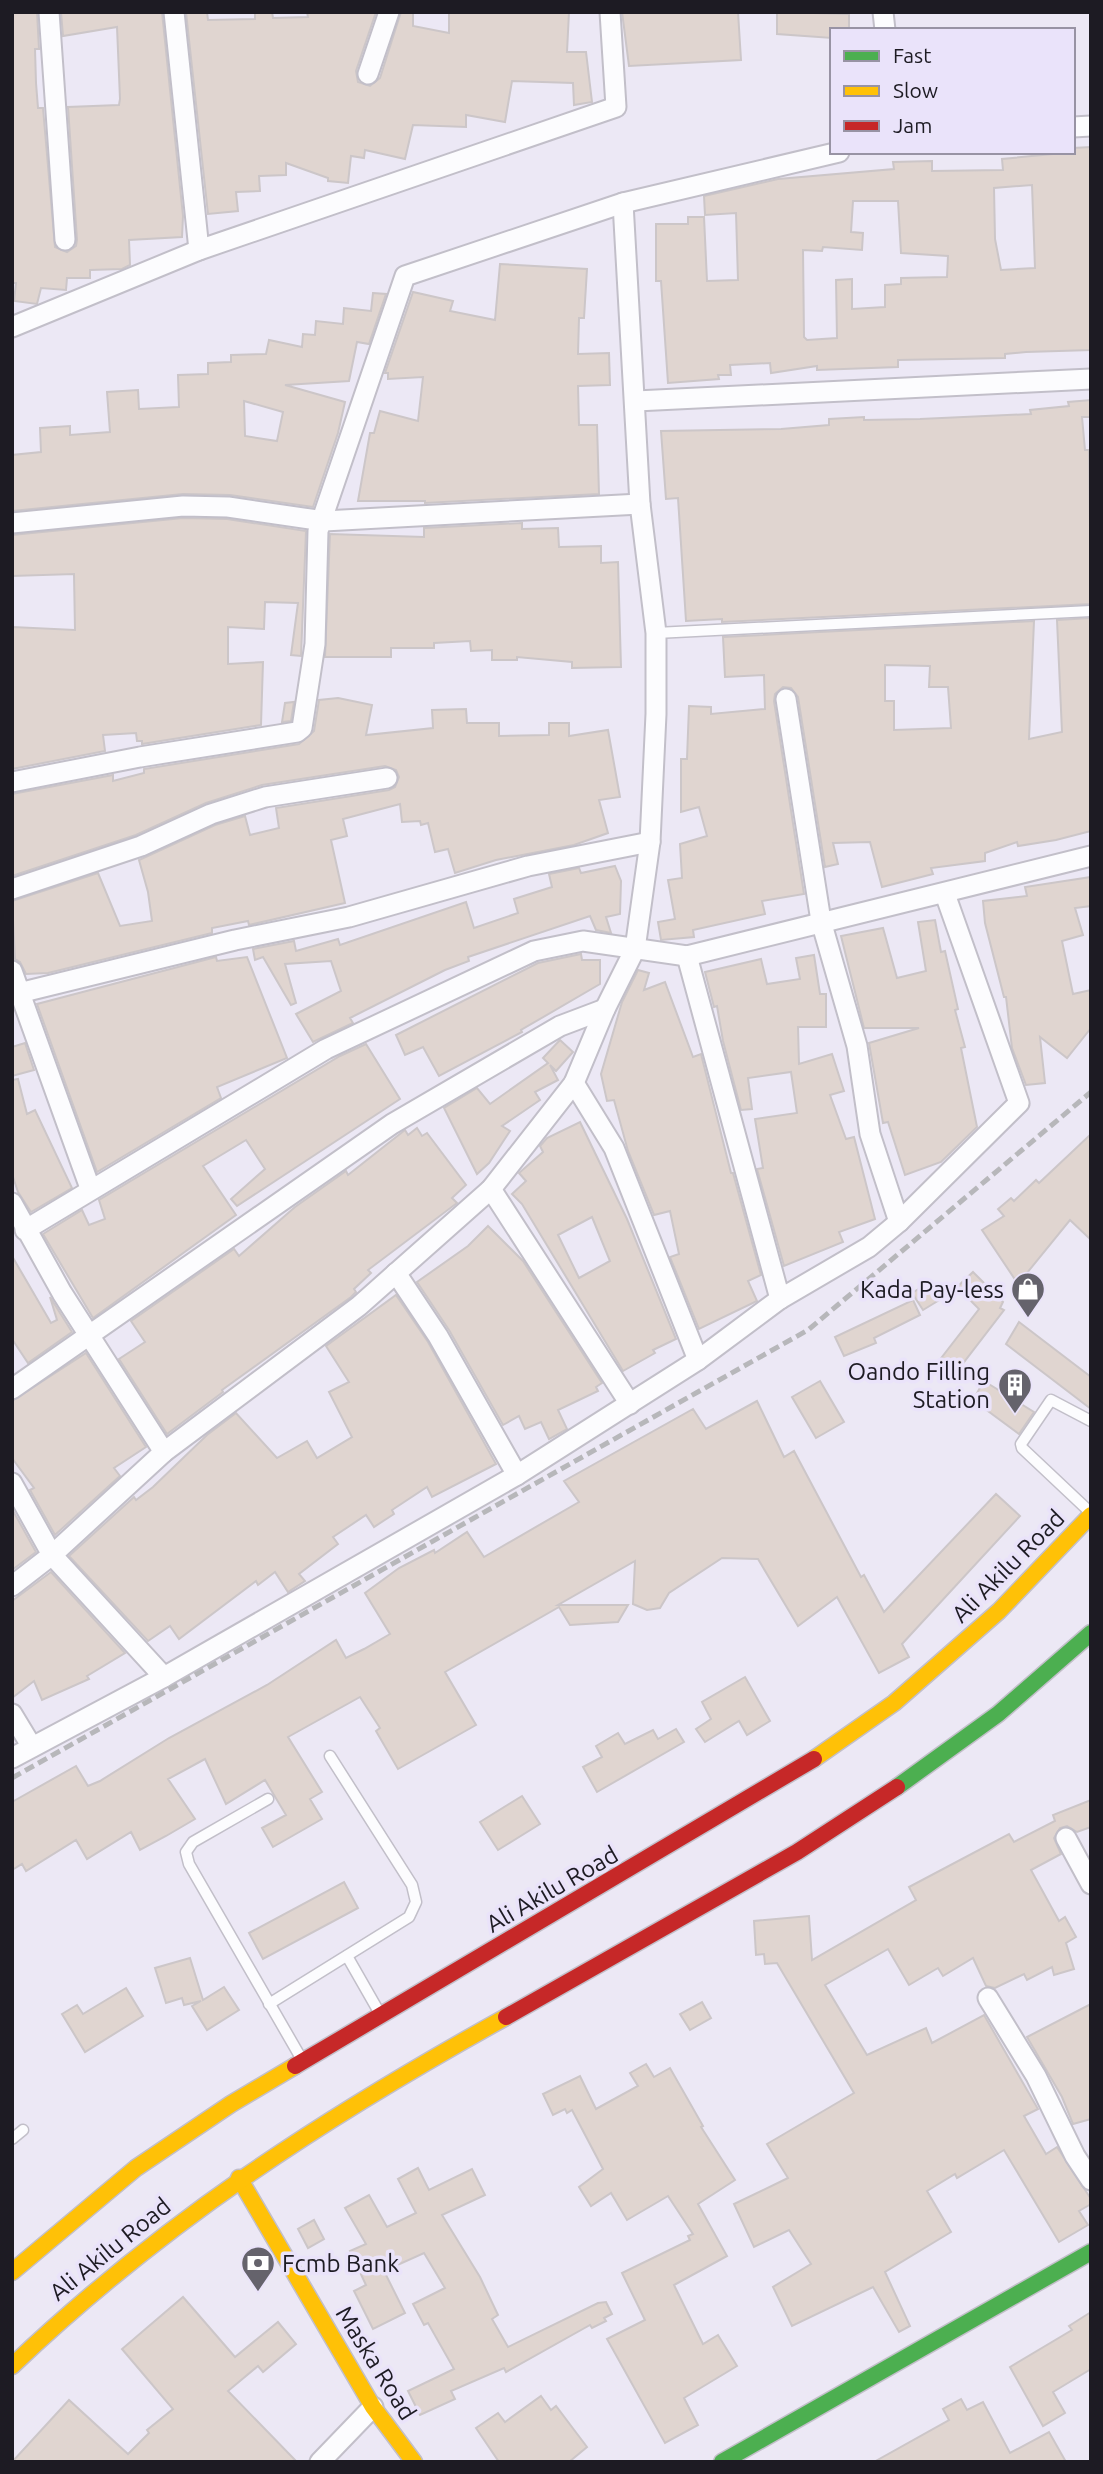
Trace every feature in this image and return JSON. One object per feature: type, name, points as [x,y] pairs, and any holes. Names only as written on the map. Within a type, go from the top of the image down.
[{"type":"main road","name":"Ali Akilu Road","points":[[14,2266],[136,2168],[231,2104],[786,1778],[894,1703],[999,1611],[1091,1514]]},
{"type":"main road","name":"Ali Akilu Road","points":[[12,2366],[76,2303],[239,2178],[380,2089],[820,1840],[939,1758],[1005,1708],[1091,1633]]},
{"type":"main road","name":"Maska Road","points":[[239,2178],[373,2407],[414,2462]]},
{"type":"main road","points":[[722,2462],[1091,2252]]},
{"type":"street","points":[[49,12],[65,240]]},
{"type":"street","points":[[174,12],[199,250]]},
{"type":"street","points":[[368,74],[389,12]]},
{"type":"street","points":[[12,327],[199,250],[616,107],[610,12]]},
{"type":"street","points":[[12,782],[297,732],[306,721],[314,644],[318,531],[324,521],[405,275],[623,202],[830,154]]},
{"type":"street","points":[[12,1586],[51,1555],[164,1452],[359,1306],[491,1189],[575,1083],[605,1009],[635,949],[650,842],[656,714],[656,633],[640,504],[623,202]]},
{"type":"street","points":[[636,401],[1091,379]]},
{"type":"street","points":[[12,523],[183,506],[228,508],[324,521],[640,504]]},
{"type":"street","points":[[786,699],[821,921],[857,1046],[870,1134],[900,1223]]},
{"type":"street","points":[[12,889],[141,846],[211,814],[265,797],[387,778]]},
{"type":"street","points":[[19,993],[222,943],[349,917],[528,866],[650,842]]},
{"type":"street","points":[[25,1230],[90,1188],[326,1049],[534,951],[583,941],[687,956],[1091,856]]},
{"type":"street","points":[[12,1758],[164,1677],[517,1475],[698,1360],[780,1299],[869,1247],[900,1223],[1019,1103],[945,894]]},
{"type":"street","points":[[687,956],[780,1299]]},
{"type":"street","points":[[12,971],[90,1188]]},
{"type":"street","points":[[12,1389],[392,1124],[560,1026],[605,1009]]},
{"type":"street","points":[[575,1083],[614,1148],[698,1360]]},
{"type":"street","points":[[491,1189],[630,1404]]},
{"type":"street","points":[[12,1203],[62,1293],[92,1335],[164,1452]]},
{"type":"street","points":[[396,1273],[438,1336],[469,1396],[517,1475]]},
{"type":"street","points":[[12,1483],[51,1555],[164,1677]]},
{"type":"street","points":[[12,1714],[32,1747]]},
{"type":"street","points":[[1066,1838],[1091,1884]]},
{"type":"street","points":[[988,1998],[1037,2076],[1075,2156],[1091,2180]]},
{"type":"street","points":[[320,2462],[373,2407]]},
{"type":"lane","points":[[656,633],[1091,611]]},
{"type":"lane","points":[[1091,1421],[1051,1400],[1021,1444],[1022,1448],[1091,1514]]},
{"type":"lane","points":[[269,2004],[409,1917],[416,1902],[412,1885],[330,1756]]},
{"type":"lane","points":[[268,1799],[193,1842],[186,1852],[189,1864],[303,2062]]},
{"type":"lane","points":[[347,1956],[381,2016]]},
{"type":"lane","points":[[12,2139],[23,2130]]},
{"type":"building","points":[[12,12],[37,12],[39,49],[35,49],[36,83],[38,108],[43,108],[55,247],[67,252],[76,246],[77,240],[68,107],[119,105],[120,99],[117,27],[63,36],[61,12],[162,12],[183,216],[182,237],[129,240],[130,265],[122,269],[90,270],[90,278],[67,278],[66,290],[41,288],[37,304],[14,301],[16,283],[12,283]]},
{"type":"building","points":[[186,12],[207,12],[208,20],[255,19],[255,12],[272,12],[273,18],[308,17],[307,12],[376,12],[356,71],[358,82],[370,86],[380,78],[401,12],[413,12],[413,26],[449,33],[449,12],[569,12],[567,52],[586,52],[592,102],[574,105],[573,83],[512,81],[505,122],[466,115],[466,127],[413,125],[405,159],[365,150],[364,158],[351,156],[348,183],[328,181],[328,178],[286,163],[286,175],[259,176],[260,191],[236,192],[238,211],[208,214]]},
{"type":"building","points":[[622,12],[738,12],[741,60],[629,66]]},
{"type":"building","points":[[777,12],[849,14],[849,28],[830,28],[830,38],[777,34]]},
{"type":"building","points":[[1091,147],[1091,350],[1026,352],[1005,354],[1005,358],[898,360],[898,367],[817,370],[817,366],[771,373],[770,363],[730,365],[731,375],[718,375],[719,379],[668,383],[661,281],[656,281],[656,224],[688,224],[688,217],[704,217],[707,281],[738,280],[736,213],[705,215],[704,196],[778,179],[894,169],[893,162],[932,161],[932,171],[1003,170],[1002,159],[1075,154],[1075,148]],"holes":[[[1032,185],[1035,268],[1001,270],[995,239],[994,188]],[[853,201],[898,201],[901,253],[948,256],[947,277],[901,278],[901,284],[885,285],[885,307],[852,309],[852,279],[836,280],[837,338],[807,340],[804,337],[803,250],[822,251],[823,247],[862,250],[863,233],[851,232]]]},
{"type":"building","points":[[500,264],[587,269],[584,318],[579,318],[578,354],[609,353],[610,385],[578,386],[579,425],[597,425],[599,494],[425,503],[358,501],[370,433],[374,433],[380,411],[418,421],[423,377],[388,379],[388,373],[385,373],[413,292],[453,301],[450,311],[495,320]]},
{"type":"building","points":[[373,293],[386,294],[369,344],[357,342],[349,381],[285,385],[345,402],[338,433],[313,507],[230,495],[183,494],[12,511],[12,455],[41,452],[40,428],[70,426],[70,435],[110,432],[107,392],[138,390],[139,409],[179,407],[178,375],[208,374],[208,363],[231,362],[231,355],[266,354],[269,340],[302,347],[303,334],[315,335],[316,321],[343,324],[344,308],[371,311]],"holes":[[[244,401],[283,412],[277,441],[245,436]]]},
{"type":"building","points":[[1091,400],[1091,417],[1082,417],[1085,450],[1089,450],[1091,604],[722,622],[722,619],[686,621],[678,498],[666,499],[661,431],[781,429],[829,425],[829,419],[864,417],[864,420],[920,419],[1031,414],[1030,410],[1069,406],[1068,402]]},
{"type":"building","points":[[183,518],[227,519],[306,531],[301,656],[291,655],[298,603],[265,602],[264,629],[228,627],[228,664],[263,662],[261,725],[142,744],[142,741],[137,741],[136,733],[103,735],[105,751],[12,769],[13,627],[75,630],[74,574],[12,576],[12,535]]},
{"type":"building","points":[[522,523],[522,529],[558,528],[559,547],[601,546],[601,563],[618,562],[621,667],[572,668],[572,662],[517,657],[517,660],[492,660],[492,650],[471,651],[470,641],[434,643],[434,648],[391,648],[391,657],[325,657],[330,534],[424,537],[424,528]]},
{"type":"building","points":[[1091,618],[1091,831],[1018,846],[1017,842],[985,853],[985,861],[931,868],[933,874],[882,887],[870,842],[833,843],[838,864],[825,867],[798,697],[791,688],[783,687],[775,694],[774,701],[804,894],[762,901],[765,914],[693,930],[694,937],[661,940],[658,922],[675,919],[668,880],[682,878],[680,844],[707,836],[699,807],[681,812],[681,759],[687,759],[689,706],[711,707],[711,714],[765,709],[764,675],[725,677],[723,637],[1034,621],[1029,739],[1062,732],[1057,620]],"holes":[[[885,665],[930,666],[929,687],[948,687],[951,728],[894,730],[894,701],[885,701]]]},
{"type":"building","points":[[338,698],[372,705],[366,735],[433,728],[432,710],[466,709],[467,723],[499,723],[499,736],[549,735],[549,723],[569,723],[569,736],[608,730],[620,797],[599,800],[608,833],[574,845],[496,860],[455,873],[448,849],[435,852],[428,823],[421,825],[420,821],[402,822],[400,804],[343,819],[347,836],[331,840],[345,903],[249,925],[248,921],[212,928],[212,933],[48,973],[26,974],[20,962],[15,959],[12,901],[98,873],[120,926],[152,921],[148,892],[139,860],[215,825],[245,816],[250,835],[279,828],[276,808],[389,790],[395,787],[399,777],[396,770],[385,766],[262,785],[206,803],[136,835],[12,876],[12,794],[113,775],[113,781],[144,773],[144,769],[299,744],[314,731],[319,700]]},
{"type":"building","points":[[294,702],[291,721],[282,722],[285,703]]},
{"type":"building","points":[[615,866],[621,881],[620,914],[606,917],[611,933],[596,930],[590,916],[468,957],[469,961],[445,970],[350,1018],[353,1023],[313,1042],[296,1014],[341,991],[331,961],[285,964],[296,1003],[291,1005],[263,957],[255,960],[253,949],[294,941],[296,951],[338,939],[340,945],[466,902],[474,928],[518,913],[514,899],[552,887],[549,874],[579,868],[581,873]]},
{"type":"building","points":[[1091,877],[1091,906],[1075,908],[1083,935],[1062,941],[1073,994],[1091,990],[1091,1028],[1067,1058],[1040,1037],[1045,1083],[1026,1085],[1012,1048],[1006,997],[985,923],[983,901],[1027,896],[1025,887]]},
{"type":"building","points":[[935,920],[941,952],[945,951],[958,1009],[955,1010],[965,1047],[961,1048],[977,1127],[941,1162],[905,1175],[888,1122],[883,1123],[869,1043],[919,1028],[864,1028],[841,936],[883,928],[897,978],[926,971],[918,922]]},
{"type":"building","points":[[581,954],[582,960],[600,960],[600,984],[521,1030],[522,1032],[439,1076],[423,1047],[405,1055],[396,1035],[538,963]]},
{"type":"building","points":[[814,955],[820,994],[826,994],[826,1027],[798,1027],[799,1064],[832,1054],[844,1091],[830,1095],[846,1139],[854,1137],[875,1219],[839,1232],[843,1242],[784,1266],[757,1169],[763,1168],[755,1119],[797,1113],[791,1072],[748,1078],[752,1109],[741,1110],[717,1006],[714,1007],[705,972],[761,959],[767,984],[800,979],[796,958]]},
{"type":"building","points":[[216,957],[217,961],[247,957],[287,1058],[217,1087],[221,1098],[97,1172],[37,1004]]},
{"type":"building","points":[[638,970],[649,973],[644,990],[665,982],[693,1057],[701,1054],[731,1173],[761,1275],[748,1281],[757,1301],[699,1329],[670,1257],[679,1254],[670,1211],[654,1215],[628,1151],[614,1100],[607,1101],[601,1074],[622,1002]]},
{"type":"building","points":[[560,1040],[573,1052],[556,1071],[550,1065],[558,1080],[535,1092],[540,1100],[502,1126],[510,1131],[489,1163],[477,1174],[444,1108],[477,1088],[490,1104],[548,1063],[543,1058]]},
{"type":"building","points":[[25,1043],[34,1070],[12,1076],[12,1047]]},
{"type":"building","points":[[366,1044],[400,1099],[237,1206],[231,1199],[265,1169],[246,1140],[203,1166],[236,1215],[93,1318],[43,1234],[82,1210],[89,1225],[105,1219],[99,1200],[340,1056]]},
{"type":"building","points":[[18,1079],[27,1114],[35,1110],[72,1188],[31,1212],[18,1192],[12,1174],[12,1080]]},
{"type":"building","points":[[580,1122],[627,1219],[676,1339],[653,1350],[655,1353],[623,1371],[522,1204],[512,1194],[526,1181],[519,1173],[543,1152],[540,1146],[547,1138]],"holes":[[[592,1217],[610,1261],[579,1278],[558,1235]]]},
{"type":"building","points":[[417,1128],[422,1136],[427,1133],[466,1185],[452,1198],[457,1203],[368,1270],[371,1273],[354,1289],[356,1292],[351,1297],[222,1390],[223,1392],[167,1434],[119,1359],[145,1342],[131,1321],[234,1249],[239,1256],[295,1207],[346,1171],[348,1175],[405,1130],[408,1135]]},
{"type":"building","points":[[1091,1134],[1091,1240],[1070,1220],[1018,1284],[982,1230],[1004,1216],[998,1209],[1011,1198],[1014,1201],[1036,1180],[1039,1183]]},
{"type":"building","points":[[488,1226],[523,1261],[602,1383],[596,1387],[598,1391],[558,1410],[567,1429],[549,1439],[541,1422],[525,1429],[519,1416],[503,1425],[449,1330],[417,1282],[468,1246]]},
{"type":"building","points":[[12,1256],[51,1323],[57,1320],[50,1297],[72,1332],[28,1363],[12,1339]]},
{"type":"building","points":[[973,1272],[1003,1302],[1000,1308],[1004,1310],[951,1379],[935,1366],[979,1309],[957,1287]]},
{"type":"building","points":[[930,1282],[941,1299],[923,1310],[912,1293]]},
{"type":"building","points":[[396,1295],[428,1342],[496,1464],[432,1497],[427,1487],[392,1510],[394,1514],[374,1527],[366,1515],[333,1537],[338,1544],[299,1574],[305,1581],[288,1592],[275,1572],[258,1585],[256,1581],[179,1639],[170,1626],[148,1641],[69,1556],[134,1497],[136,1500],[153,1487],[207,1435],[236,1413],[277,1458],[307,1441],[317,1458],[352,1437],[329,1392],[349,1382],[326,1346]]},
{"type":"building","points":[[913,1300],[920,1315],[874,1338],[876,1343],[844,1356],[835,1337]]},
{"type":"building","points":[[1019,1322],[1091,1377],[1091,1409],[1006,1344]]},
{"type":"building","points":[[86,1353],[146,1447],[114,1468],[120,1476],[55,1535],[30,1490],[34,1488],[12,1458],[12,1401]]},
{"type":"building","points":[[820,1381],[844,1422],[816,1438],[792,1397]]},
{"type":"building","points":[[984,1381],[1034,1412],[1019,1434],[973,1400]]},
{"type":"building","points":[[757,1401],[784,1457],[794,1451],[861,1577],[864,1575],[884,1612],[996,1494],[1020,1516],[902,1644],[909,1657],[879,1673],[837,1597],[798,1626],[758,1559],[722,1558],[669,1593],[660,1608],[647,1610],[633,1604],[635,1561],[558,1605],[628,1605],[618,1622],[570,1625],[559,1607],[445,1672],[476,1725],[398,1769],[376,1731],[380,1728],[360,1697],[288,1737],[322,1792],[310,1799],[322,1819],[273,1847],[262,1828],[286,1815],[265,1780],[226,1804],[205,1759],[168,1779],[195,1819],[166,1836],[140,1850],[131,1832],[87,1859],[76,1840],[26,1871],[22,1864],[12,1870],[12,1802],[76,1766],[88,1786],[100,1781],[169,1738],[267,1685],[336,1640],[346,1658],[364,1649],[390,1634],[365,1593],[399,1568],[434,1550],[435,1553],[467,1532],[484,1557],[579,1502],[564,1481],[693,1409],[706,1429]]},
{"type":"building","points":[[12,1509],[36,1552],[12,1570]]},
{"type":"building","points":[[51,1572],[125,1653],[87,1676],[89,1679],[42,1700],[34,1681],[12,1698],[12,1601]]},
{"type":"building","points":[[745,1677],[770,1721],[747,1735],[739,1721],[705,1742],[696,1729],[711,1719],[702,1702]]},
{"type":"building","points":[[676,1729],[684,1742],[597,1792],[583,1767],[602,1757],[596,1746],[618,1733],[625,1744],[653,1730],[658,1739]]},
{"type":"building","points":[[522,1796],[540,1824],[498,1850],[480,1822]]},
{"type":"building","points":[[1091,1800],[1091,1827],[1077,1832],[1067,1826],[1060,1828],[1054,1838],[1061,1854],[1031,1870],[1059,1921],[1065,1917],[1076,1937],[1066,1943],[1074,1969],[1054,1975],[1052,1967],[1027,1980],[1024,1974],[995,1988],[986,1986],[973,1958],[943,1976],[938,1968],[909,1985],[888,1949],[825,1985],[867,2055],[926,2028],[932,2043],[984,2015],[1038,2109],[1024,2116],[1046,2154],[1057,2147],[1091,2199],[1091,2204],[1079,2211],[1088,2225],[1059,2242],[1004,2150],[957,2178],[955,2174],[927,2191],[951,2232],[885,2272],[910,2326],[899,2332],[873,2287],[792,2326],[773,2287],[811,2264],[789,2230],[754,2247],[734,2204],[788,2178],[767,2144],[854,2093],[777,1963],[765,1964],[764,1954],[756,1955],[754,1921],[809,1916],[812,1960],[916,1900],[909,1887],[1009,1834],[1014,1842],[1055,1821],[1053,1815]]},
{"type":"building","points":[[344,1882],[358,1908],[263,1959],[249,1933]]},
{"type":"building","points":[[190,1958],[203,2000],[224,1987],[239,2010],[207,2030],[192,2006],[201,2001],[184,2005],[182,1998],[166,2003],[155,1968]]},
{"type":"building","points":[[126,1988],[143,2016],[85,2052],[62,2014],[77,2005],[83,2014]]},
{"type":"building","points":[[702,2002],[711,2018],[690,2030],[680,2014]]},
{"type":"building","points":[[1091,2004],[1091,2119],[1073,2124],[1062,2097],[1027,2037]]},
{"type":"building","points":[[646,2064],[654,2077],[670,2068],[703,2126],[701,2127],[735,2180],[698,2204],[727,2256],[674,2285],[703,2344],[718,2335],[737,2366],[684,2398],[698,2425],[665,2443],[607,2339],[645,2320],[622,2273],[690,2240],[688,2236],[693,2234],[668,2196],[627,2220],[611,2193],[591,2206],[579,2187],[603,2169],[572,2110],[567,2113],[565,2109],[553,2115],[543,2094],[580,2076],[596,2109],[638,2086],[630,2073]]},
{"type":"building","points":[[418,2168],[429,2190],[472,2169],[485,2195],[442,2215],[480,2277],[498,2315],[492,2319],[508,2347],[598,2303],[606,2302],[612,2314],[604,2318],[606,2321],[592,2328],[590,2325],[506,2372],[504,2368],[451,2391],[455,2399],[420,2415],[408,2391],[454,2369],[428,2323],[424,2325],[413,2304],[445,2288],[424,2253],[384,2271],[405,2313],[373,2329],[354,2291],[366,2285],[350,2251],[366,2244],[345,2208],[369,2195],[387,2227],[416,2213],[398,2179]]},
{"type":"building","points":[[314,2220],[324,2239],[308,2248],[298,2229]]},
{"type":"building","points":[[183,2297],[235,2357],[278,2322],[296,2344],[263,2372],[258,2366],[228,2391],[297,2462],[12,2462],[69,2400],[128,2454],[149,2433],[147,2430],[173,2409],[122,2349]]},
{"type":"building","points":[[1091,2312],[1091,2369],[1053,2392],[1065,2413],[1043,2426],[1010,2367],[1072,2330],[1069,2326]]},
{"type":"building","points":[[541,2396],[551,2410],[556,2406],[587,2447],[569,2462],[499,2462],[476,2428],[498,2413],[505,2422]]},
{"type":"building","points":[[961,2399],[967,2410],[983,2402],[1010,2453],[1049,2432],[1066,2462],[874,2462],[949,2420],[943,2409]]},
{"type":"railway","points":[[12,1778],[808,1330],[1091,1092]]},
{"type":"traffic: fast","points":[[897,1787],[998,1714],[1091,1633]]},
{"type":"traffic: fast","points":[[722,2462],[1091,2252]]},
{"type":"traffic: slow","points":[[814,1759],[894,1703],[999,1611],[1091,1515]]},
{"type":"traffic: slow","points":[[12,2366],[127,2265],[247,2175],[373,2094],[506,2017]]},
{"type":"traffic: slow","points":[[12,2272],[136,2168],[231,2104],[295,2066]]},
{"type":"traffic: slow","points":[[239,2178],[373,2407],[414,2462]]},
{"type":"traffic: jam","points":[[295,2066],[814,1759]]},
{"type":"traffic: jam","points":[[506,2017],[797,1852],[897,1787]]},
{"type":"place","name":"Kada Pay-less","points":[[1028,1319]]},
{"type":"place","name":"Oando Filling Station","points":[[1015,1415]]},
{"type":"place","name":"Fcmb Bank","points":[[258,2293]]}]
